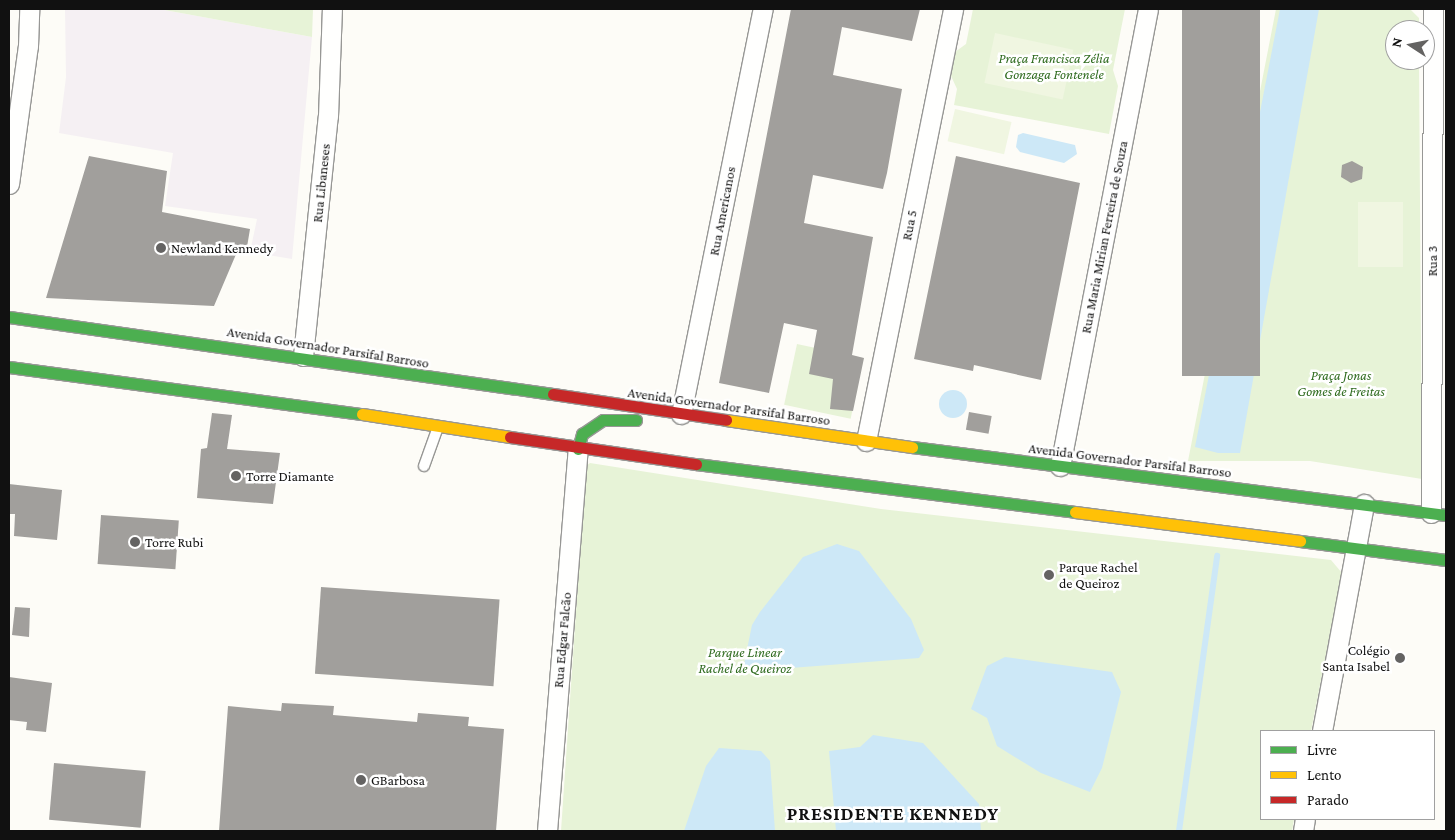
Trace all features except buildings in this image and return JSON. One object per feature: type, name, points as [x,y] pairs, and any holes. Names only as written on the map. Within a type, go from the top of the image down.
[{"type":"main road","name":"Avenida Governador Parsifal Barroso","points":[[9,317],[303,356],[866,441],[1438,514]]},
{"type":"main road","points":[[9,367],[228,393],[578,448],[1356,546],[1446,560]]},
{"type":"main road","points":[[578,448],[591,426],[618,418],[790,442],[846,438]]},
{"type":"street","points":[[9,184],[15,89],[29,9]]},
{"type":"street","name":"Rua Libaneses","points":[[303,356],[328,116],[332,9]]},
{"type":"street","name":"Rua Americanos","points":[[681,414],[763,9]]},
{"type":"street","name":"Rua 5","points":[[866,441],[953,9]]},
{"type":"street","name":"Rua Maria Mirian Ferreira de Souza","points":[[1060,466],[1148,9]]},
{"type":"street","name":"Rua 3","points":[[1433,9],[1438,514]]},
{"type":"street","name":"Rua Edgar Falcão","points":[[547,831],[578,448]]},
{"type":"street","points":[[1322,730],[1364,504]]},
{"type":"lane","points":[[424,466],[438,426]]},
{"type":"shaded area","points":[[65,9],[159,9],[312,37],[292,259],[250,252],[257,219],[165,206],[173,153],[59,133],[66,77]]},
{"type":"green space","points":[[159,9],[313,9],[312,37]]},
{"type":"green space","name":"Praça Francisca Zélia Gonzaga Fontenele","points":[[973,9],[1125,9],[1113,70],[1118,86],[1109,134],[954,105],[957,89],[951,76],[955,52],[966,44]]},
{"type":"green space","name":"Praça Jonas Gomes de Freitas","points":[[1276,9],[1410,9],[1419,20],[1385,20],[1385,70],[1419,70],[1422,479],[1310,461],[1188,461]]},
{"type":"green space","points":[[995,33],[1073,50],[1063,100],[984,83]]},
{"type":"green space","points":[[955,109],[1012,122],[1004,154],[948,141]]},
{"type":"green space","points":[[1358,202],[1403,202],[1403,267],[1358,267]]},
{"type":"green space","points":[[797,344],[864,358],[851,419],[784,405]]},
{"type":"green space","name":"Parque Linear Rachel de Queiroz","points":[[590,463],[881,509],[1331,560],[1342,573],[1311,730],[1260,730],[1260,820],[1294,820],[1292,831],[561,831],[586,466]]},
{"type":"water","points":[[1280,9],[1319,9],[1240,453],[1218,453],[1195,447]]},
{"type":"water","points":[[1023,133],[1075,145],[1077,154],[1064,163],[1020,152],[1016,147],[1018,135]]},
{"type":"water","points":[[953,390],[963,394],[967,404],[963,414],[953,418],[943,414],[939,404],[943,394]]},
{"type":"water","points":[[837,544],[859,551],[911,619],[924,650],[919,658],[752,671],[744,664],[752,625],[760,612],[803,557]]},
{"type":"water","points":[[1005,657],[1112,672],[1121,692],[1102,768],[1090,792],[1041,773],[997,746],[987,718],[971,709],[987,666]]},
{"type":"water","points":[[873,735],[923,743],[979,804],[981,831],[836,831],[829,751],[860,747]]},
{"type":"water","points":[[719,748],[761,751],[770,761],[775,831],[684,831],[706,766]]},
{"type":"waterway","points":[[1179,831],[1217,556]]},
{"type":"traffic: fast","points":[[9,317],[553,394]]},
{"type":"traffic: fast","points":[[9,367],[362,414]]},
{"type":"traffic: fast","points":[[578,449],[582,434],[603,420],[636,420]]},
{"type":"traffic: fast","points":[[912,447],[1446,515]]},
{"type":"traffic: fast","points":[[696,464],[1075,512]]},
{"type":"traffic: fast","points":[[1300,541],[1446,560]]},
{"type":"traffic: slow","points":[[362,414],[510,437]]},
{"type":"traffic: slow","points":[[726,420],[912,447]]},
{"type":"traffic: slow","points":[[1075,512],[1300,541]]},
{"type":"traffic: jam","points":[[553,394],[726,420]]},
{"type":"traffic: jam","points":[[510,437],[696,464]]},
{"type":"place","name":"Newland Kennedy","points":[[161,248]]},
{"type":"place","name":"Torre Diamante","points":[[236,476]]},
{"type":"place","name":"Torre Rubi","points":[[135,542]]},
{"type":"place","name":"Parque Rachel de Queiroz","points":[[1049,575]]},
{"type":"place","name":"Colégio Santa Isabel","points":[[1400,658]]},
{"type":"place","name":"GBarbosa","points":[[361,780]]},
{"type":"district","name":"PRESIDENTE KENNEDY","points":[[893,814]]}]
